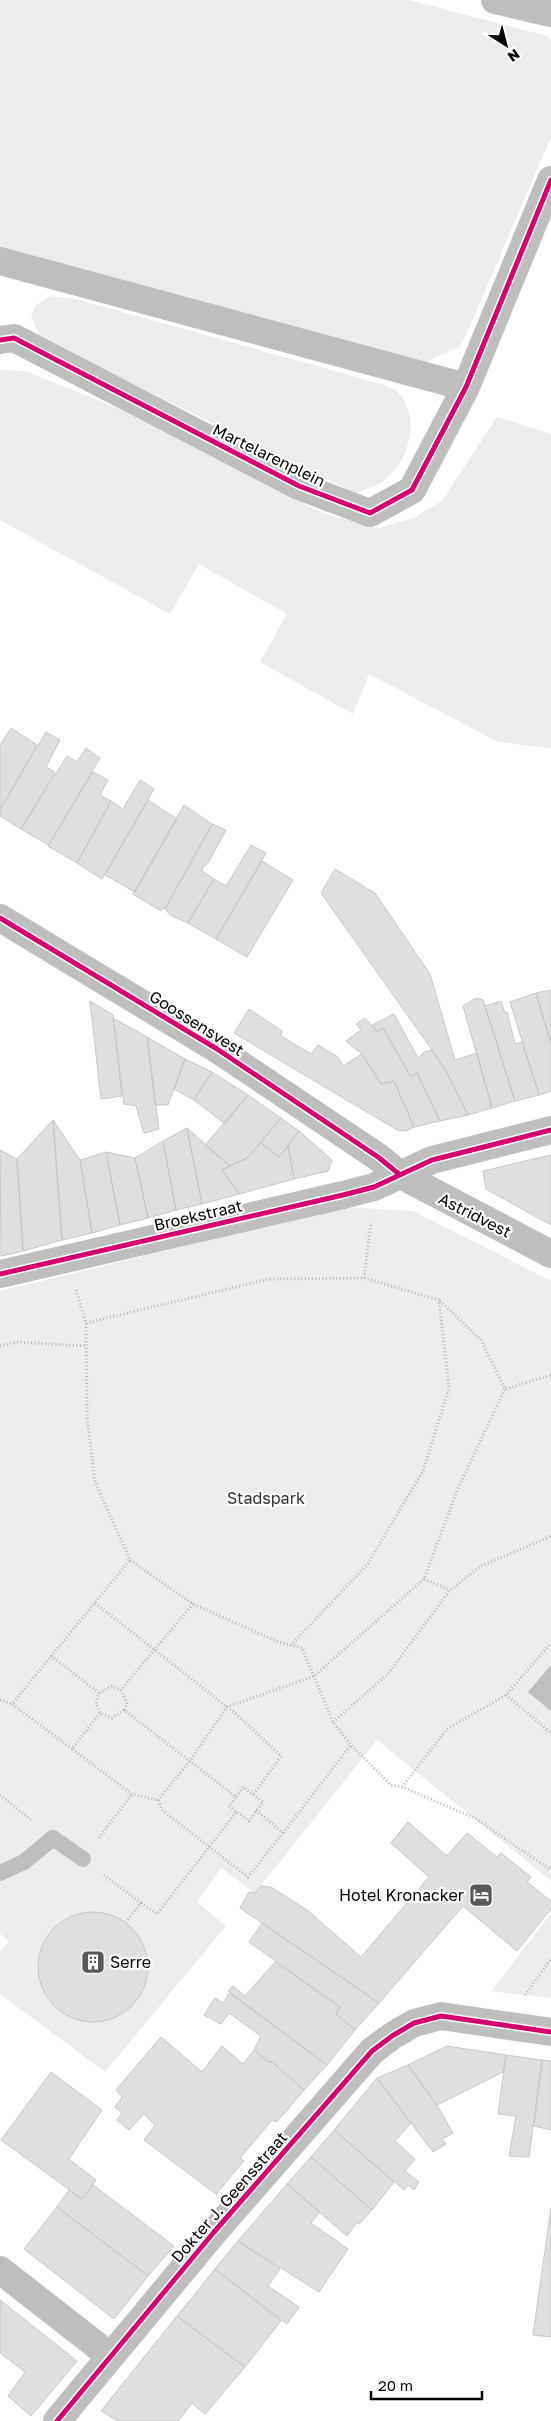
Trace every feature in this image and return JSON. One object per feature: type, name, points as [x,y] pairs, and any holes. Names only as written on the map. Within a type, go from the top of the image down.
[{"type":"street","points":[[494,0],[551,13]]},
{"type":"street","name":"Martelarenplein","points":[[0,340],[14,338],[299,486],[370,513],[412,490],[466,387],[551,180]]},
{"type":"street","points":[[0,260],[466,387]]},
{"type":"street","name":"Goossensvest","points":[[0,918],[217,1049],[370,1152],[399,1174]]},
{"type":"street","name":"Broekstraat","points":[[0,1274],[374,1186],[432,1160],[551,1130]]},
{"type":"street","name":"Astridvest","points":[[399,1174],[551,1254]]},
{"type":"street","name":"Dokter J. Geensstraat","points":[[57,2421],[109,2356],[372,2051],[392,2036],[414,2024],[441,2016],[522,2028]]},
{"type":"street","points":[[522,2028],[551,2032]]},
{"type":"street","points":[[0,2270],[109,2356]]},
{"type":"lane","points":[[0,1873],[24,1862],[54,1838],[83,1859]]},
{"type":"path","points":[[364,1278],[374,1186]]},
{"type":"path","points":[[505,1388],[481,1340],[439,1300],[364,1278],[269,1279],[86,1323],[87,1417],[95,1482],[130,1560],[193,1604],[278,1642],[302,1648],[333,1722],[351,1745],[391,1785],[402,1787],[475,1818],[551,1870]]},
{"type":"path","points":[[291,1645],[367,1565],[423,1471],[449,1388],[439,1300]]},
{"type":"path","points":[[0,1346],[17,1342],[85,1346]]},
{"type":"path","points":[[158,1800],[190,1761],[227,1707],[314,1676],[424,1578],[458,1488],[505,1388],[551,1375]]},
{"type":"path","points":[[333,1722],[388,1674],[450,1590],[482,1566],[551,1536]]},
{"type":"path","points":[[12,1704],[130,1560]]},
{"type":"path","points":[[424,1578],[450,1590]]},
{"type":"path","points":[[94,1603],[227,1707],[281,1756],[253,1794]]},
{"type":"path","points":[[121,1690],[193,1604]]},
{"type":"path","points":[[402,1787],[447,1729],[506,1695],[551,1643]]},
{"type":"path","points":[[51,1656],[99,1693]]},
{"type":"path","points":[[112,1686],[121,1690],[127,1703],[124,1710],[112,1718],[100,1713],[96,1704],[99,1693],[112,1686]]},
{"type":"path","points":[[506,1695],[551,1733]]},
{"type":"path","points":[[0,1700],[12,1704],[132,1794],[158,1800]]},
{"type":"path","points":[[124,1710],[236,1797]]},
{"type":"path","points":[[72,1749],[100,1713]]},
{"type":"path","points":[[158,1800],[162,1810],[248,1877],[351,1745]]},
{"type":"path","points":[[243,1787],[263,1802],[248,1820],[229,1806],[236,1797],[243,1787]]},
{"type":"path","points":[[132,1794],[83,1859],[157,1914],[237,1811]]},
{"type":"path","points":[[0,1795],[58,1841]]},
{"type":"path","points":[[256,1810],[283,1833]]},
{"type":"path","points":[[126,1922],[141,1903]]},
{"type":"path","points":[[522,2028],[526,1994],[551,1959]]},
{"type":"green space","points":[[0,0],[409,0],[547,36],[551,40],[551,137],[467,333],[459,347],[425,362],[0,249]]},
{"type":"green space","points":[[50,296],[76,299],[385,385],[400,394],[407,407],[410,432],[408,445],[403,457],[396,468],[377,485],[355,493],[41,339],[31,316],[36,305]]},
{"type":"green space","points":[[0,370],[25,371],[118,408],[325,514],[379,528],[413,518],[442,501],[497,417],[551,434],[551,748],[498,742],[369,674],[353,714],[260,662],[287,614],[199,564],[170,614],[0,520]]},
{"type":"green space","name":"Stadspark","points":[[345,1207],[413,1211],[551,1281],[551,1881],[377,1740],[255,1893],[221,1868],[197,1902],[226,1926],[105,2072],[0,1994],[0,1952],[9,1941],[0,1934],[0,1291]]},
{"type":"green space","points":[[551,1913],[551,1998],[492,1991]]},
{"type":"shaded area","points":[[551,1665],[551,1711],[528,1692]]},
{"type":"building","points":[[11,728],[37,745],[0,810],[0,745]]},
{"type":"building","points":[[46,732],[60,740],[46,767],[55,772],[21,829],[0,816],[0,810]]},
{"type":"building","points":[[86,748],[100,758],[49,845],[21,829],[67,756],[77,762]]},
{"type":"building","points":[[93,772],[108,780],[100,795],[111,801],[77,863],[48,846]]},
{"type":"building","points":[[140,780],[154,789],[102,879],[77,863],[111,801],[123,809]]},
{"type":"building","points":[[148,800],[177,819],[135,892],[105,875]]},
{"type":"building","points":[[184,805],[212,824],[165,909],[163,908],[161,911],[133,894]]},
{"type":"building","points":[[212,824],[226,830],[202,871],[214,879],[188,923],[170,915],[165,909]]},
{"type":"building","points":[[251,845],[266,853],[216,939],[188,923],[214,879],[226,886]]},
{"type":"building","points":[[262,861],[293,880],[247,957],[216,939]]},
{"type":"building","points":[[335,869],[375,893],[430,974],[455,1060],[477,1053],[492,1108],[468,1115],[447,1073],[432,1050],[321,893]]},
{"type":"building","points":[[551,990],[551,1044],[536,993]]},
{"type":"building","points":[[536,993],[551,1044],[551,1091],[539,1095],[510,1002]]},
{"type":"building","points":[[476,998],[483,1000],[515,1101],[492,1108],[463,1006]]},
{"type":"building","points":[[90,1001],[113,1015],[122,1096],[101,1099]]},
{"type":"building","points":[[501,1001],[505,1013],[507,1012],[515,1044],[522,1042],[539,1095],[515,1101],[485,1006]]},
{"type":"building","points":[[249,1009],[282,1031],[281,1036],[311,1054],[318,1045],[338,1057],[343,1066],[362,1054],[381,1084],[394,1081],[414,1127],[406,1131],[397,1130],[234,1033]]},
{"type":"building","points":[[394,1014],[418,1058],[424,1052],[432,1050],[447,1073],[468,1115],[440,1121],[417,1073],[411,1077],[383,1028],[377,1032],[372,1025]]},
{"type":"building","points":[[113,1018],[147,1037],[159,1129],[144,1133],[136,1106],[124,1104]]},
{"type":"building","points":[[365,1018],[377,1032],[383,1028],[411,1077],[417,1073],[440,1121],[414,1127],[394,1081],[381,1084],[362,1054],[346,1041],[361,1030],[356,1024]]},
{"type":"building","points":[[147,1037],[185,1059],[168,1105],[155,1105]]},
{"type":"building","points":[[185,1059],[212,1072],[194,1100],[174,1089]]},
{"type":"building","points":[[212,1072],[248,1095],[225,1124],[194,1100]]},
{"type":"building","points":[[248,1095],[281,1118],[247,1158],[230,1166],[205,1145]]},
{"type":"building","points":[[281,1118],[299,1131],[279,1157],[261,1143]]},
{"type":"building","points":[[53,1120],[62,1240],[23,1251],[17,1159]]},
{"type":"building","points":[[53,1120],[80,1160],[92,1233],[62,1240]]},
{"type":"building","points":[[187,1128],[202,1204],[176,1210],[163,1141]]},
{"type":"building","points":[[187,1128],[230,1166],[222,1170],[239,1194],[202,1204]]},
{"type":"building","points":[[299,1131],[332,1160],[328,1171],[294,1179],[288,1146]]},
{"type":"building","points":[[163,1141],[176,1210],[148,1218],[135,1158]]},
{"type":"building","points":[[261,1143],[279,1157],[288,1146],[294,1179],[239,1194],[222,1170],[247,1158]]},
{"type":"building","points":[[0,1150],[17,1159],[23,1251],[1,1256]]},
{"type":"building","points":[[106,1152],[120,1225],[92,1233],[80,1160]]},
{"type":"building","points":[[106,1152],[135,1158],[148,1218],[120,1225]]},
{"type":"building","points":[[551,1155],[551,1225],[486,1189],[483,1171]]},
{"type":"building","points":[[408,1822],[447,1856],[467,1833],[497,1857],[501,1853],[531,1877],[527,1882],[551,1901],[551,1909],[517,1951],[463,1906],[379,2003],[240,1908],[249,1892],[255,1893],[261,1886],[271,1887],[307,1910],[361,1957],[429,1877],[391,1843]]},
{"type":"building","name":"Serre","points":[[93,1912],[114,1916],[132,1928],[144,1946],[148,1967],[144,1988],[132,2006],[114,2018],[93,2022],[72,2018],[54,2006],[42,1988],[38,1967],[42,1946],[54,1928],[72,1916]]},
{"type":"building","points":[[262,1923],[379,2003],[355,2030],[336,2014],[340,2007],[249,1942]]},
{"type":"building","points":[[275,1962],[340,2007],[336,2014],[355,2030],[327,2065],[228,1991],[233,1986],[245,1996]]},
{"type":"building","points":[[229,1993],[327,2065],[304,2090],[272,2062],[269,2062],[254,2050],[261,2036],[229,2013],[221,2024],[204,2015],[215,1998],[223,2003]]},
{"type":"building","points":[[161,2037],[202,2072],[222,2046],[243,2064],[254,2050],[269,2062],[272,2062],[304,2090],[277,2122],[272,2120],[240,2158],[244,2161],[216,2194],[144,2140],[155,2125],[144,2114],[129,2130],[117,2120],[122,2113],[115,2107],[122,2097],[116,2090]]},
{"type":"building","points":[[447,2046],[506,2055],[503,2072],[437,2105],[408,2065]]},
{"type":"building","points":[[506,2055],[542,2060],[529,2157],[509,2156],[516,2116],[498,2114]]},
{"type":"building","points":[[542,2060],[551,2061],[551,2130],[534,2126]]},
{"type":"building","points":[[408,2065],[437,2105],[453,2133],[442,2139],[446,2144],[433,2152],[377,2078]]},
{"type":"building","points":[[51,2072],[102,2110],[69,2159],[96,2180],[82,2199],[1,2140]]},
{"type":"building","points":[[377,2078],[411,2123],[395,2141],[415,2159],[405,2171],[419,2182],[414,2190],[408,2185],[404,2190],[334,2130]]},
{"type":"building","points":[[334,2130],[394,2182],[372,2210],[311,2157]]},
{"type":"building","points":[[311,2157],[372,2210],[359,2224],[357,2222],[347,2236],[287,2184]]},
{"type":"building","points":[[287,2184],[320,2212],[311,2223],[348,2249],[319,2292],[238,2241]]},
{"type":"building","points":[[93,2185],[174,2246],[148,2276],[57,2207],[69,2190],[82,2199]]},
{"type":"building","points":[[57,2207],[148,2276],[114,2319],[24,2249]]},
{"type":"building","points":[[551,2208],[551,2337],[533,2335]]},
{"type":"building","points":[[238,2241],[280,2269],[268,2286],[299,2307],[287,2324],[215,2269]]},
{"type":"building","points":[[215,2269],[281,2321],[245,2367],[177,2316]]},
{"type":"building","points":[[0,2300],[77,2361],[31,2416],[8,2396],[25,2372],[0,2353]]},
{"type":"building","points":[[177,2316],[245,2367],[205,2414],[192,2403],[178,2421],[118,2421],[101,2411]]},
{"type":"cycle path","points":[[0,340],[14,338],[299,486],[370,513],[412,490],[466,387],[551,180]]},
{"type":"cycle path","points":[[0,918],[217,1049],[378,1157],[399,1174]]},
{"type":"cycle path","points":[[0,1274],[374,1187],[432,1160],[551,1130]]},
{"type":"cycle path","points":[[57,2421],[214,2232],[372,2051],[414,2023],[441,2016],[551,2032]]},
{"type":"place","name":"Hotel Kronacker","points":[[481,1895]]},
{"type":"place","name":"Serre","points":[[93,1962]]}]
